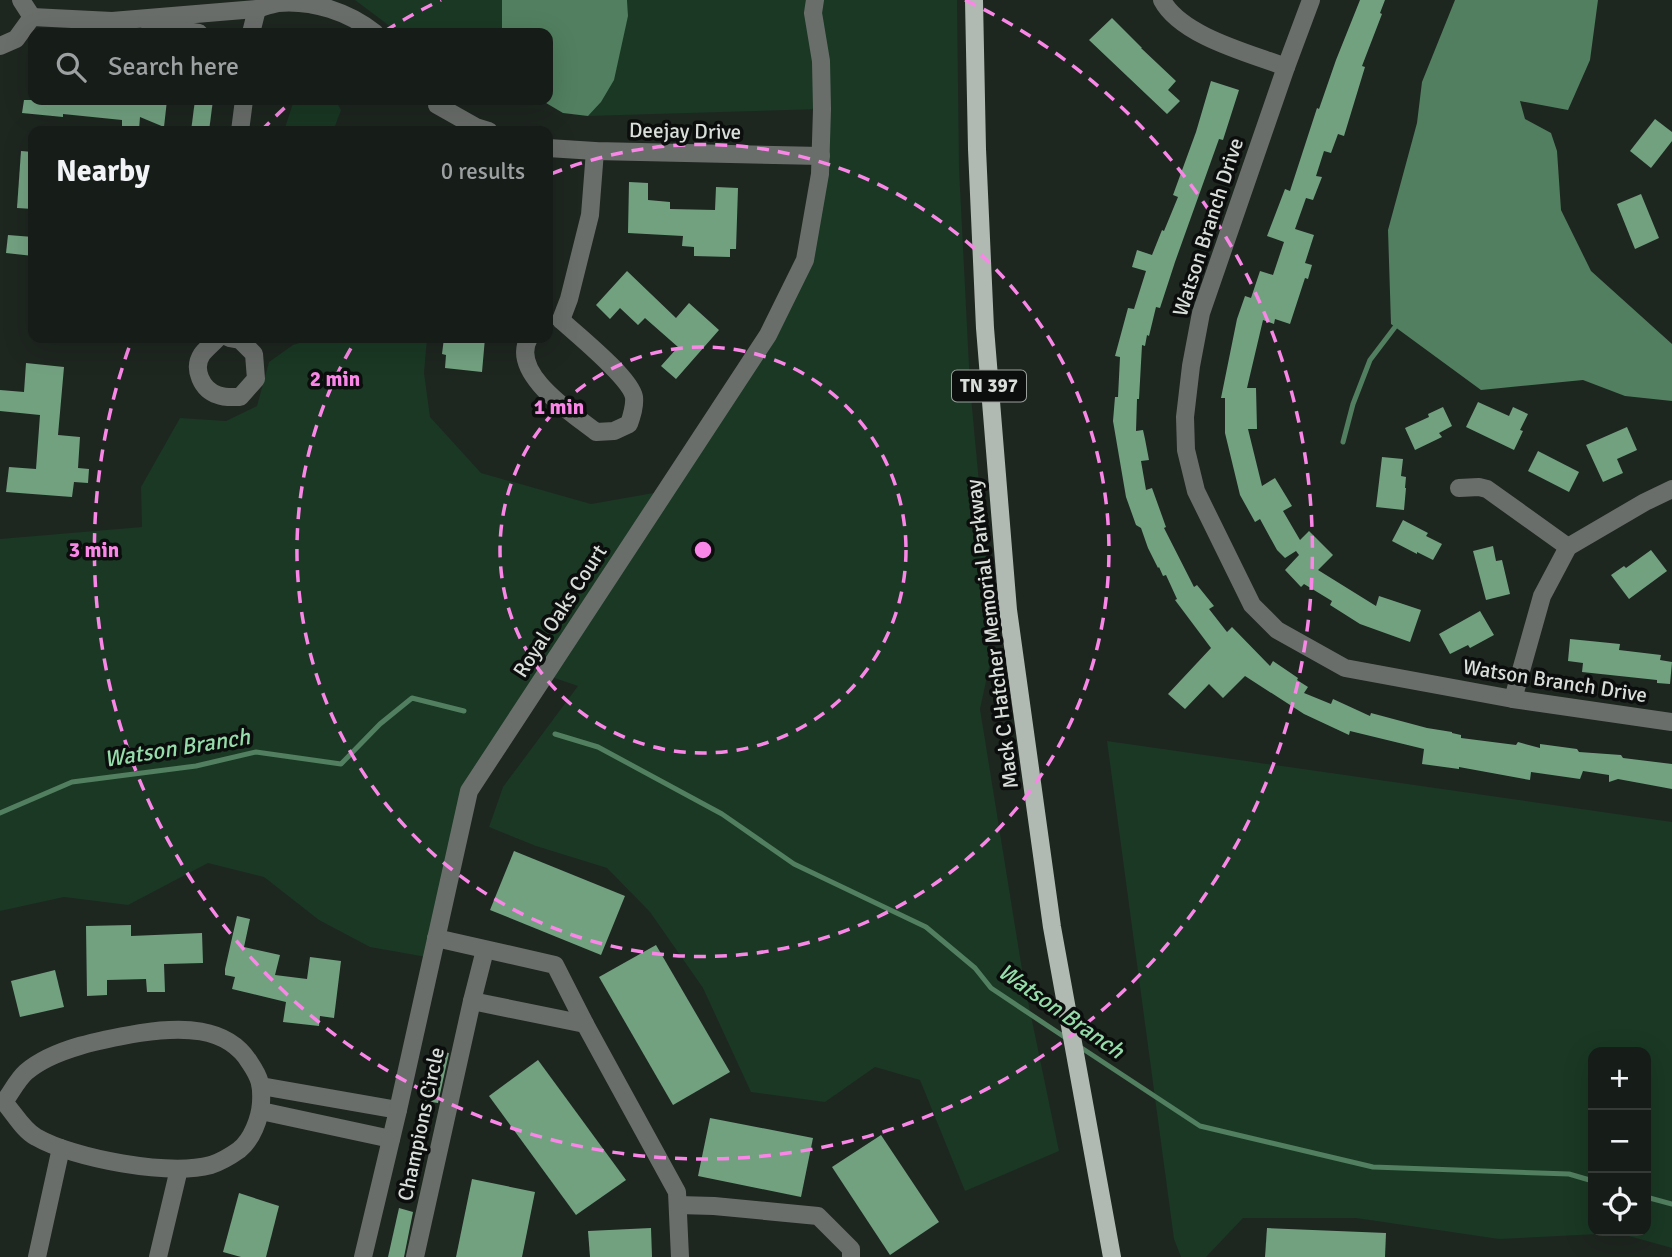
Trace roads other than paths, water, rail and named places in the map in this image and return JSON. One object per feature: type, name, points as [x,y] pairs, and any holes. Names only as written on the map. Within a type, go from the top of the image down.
[{"type":"main road","name":"Mack C Hatcher Memorial Parkway","points":[[974,0],[985,328],[1008,610],[1052,927],[1112,1257]]},
{"type":"street","points":[[21,0],[32,17]]},
{"type":"street","points":[[1162,0],[1169,10],[1197,32],[1286,67]]},
{"type":"street","name":"Watson Branch Drive","points":[[1311,0],[1201,313],[1185,417],[1186,450],[1196,491],[1252,605],[1277,630],[1345,668],[1513,699],[1672,722]]},
{"type":"street","points":[[32,17],[113,22],[257,9],[279,3],[301,2],[324,6],[348,15],[368,28]]},
{"type":"street","name":"Royal Oaks Court","points":[[363,1257],[469,791],[768,335],[805,260],[821,156],[821,61],[811,4]]},
{"type":"street","points":[[252,28],[257,9]]},
{"type":"street","points":[[0,46],[16,39],[32,17]]},
{"type":"street","points":[[141,18],[165,28]]},
{"type":"street","points":[[241,126],[243,105]]},
{"type":"street","points":[[436,105],[474,126]]},
{"type":"street","name":"Deejay Drive","points":[[553,148],[595,152],[821,156]]},
{"type":"street","points":[[526,343],[524,346],[528,368],[558,402],[596,432],[614,431],[629,424],[634,408],[634,394],[610,363],[554,322],[569,299],[590,215],[595,152]]},
{"type":"street","points":[[213,343],[201,356],[199,377],[205,387],[215,395],[228,397],[240,397],[256,379],[254,354],[243,343]]},
{"type":"street","points":[[1459,488],[1487,489],[1568,547]]},
{"type":"street","points":[[1513,699],[1542,596],[1568,547],[1672,489]]},
{"type":"street","points":[[436,938],[555,965],[677,1192],[680,1257]]},
{"type":"street","name":"Champions Circle","points":[[415,1257],[485,950]]},
{"type":"street","points":[[472,1001],[585,1024]]},
{"type":"street","points":[[185,1030],[203,1031],[239,1048],[254,1069],[261,1086],[261,1111],[253,1131],[241,1149],[213,1164],[179,1168],[90,1158],[61,1148],[30,1133],[2,1102],[27,1072],[47,1059],[67,1051],[105,1039],[185,1030]]},
{"type":"street","points":[[261,1086],[398,1110]]},
{"type":"street","points":[[261,1111],[391,1139]]},
{"type":"street","points":[[37,1257],[61,1148]]},
{"type":"street","points":[[158,1257],[179,1168]]},
{"type":"street","points":[[678,1205],[818,1216],[852,1249],[851,1257]]},
{"type":"waterway","points":[[1343,442],[1353,404],[1370,360],[1395,327]]},
{"type":"waterway","name":"Watson Branch","points":[[0,813],[72,782],[196,766],[256,752],[341,764],[380,724],[412,698],[464,711]]},
{"type":"waterway","name":"Watson Branch","points":[[555,734],[598,747],[722,814],[794,864],[926,927],[975,968],[991,988],[1066,1038]]},
{"type":"waterway","name":"Watson Branch","points":[[1077,1045],[1200,1126],[1373,1167],[1569,1174],[1588,1180]]},
{"type":"waterway","name":"Watson Branch","points":[[1651,1198],[1672,1204]]}]
